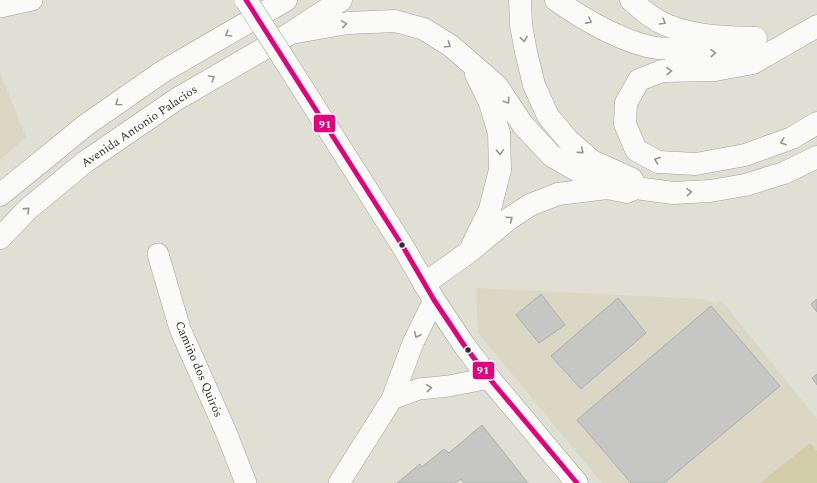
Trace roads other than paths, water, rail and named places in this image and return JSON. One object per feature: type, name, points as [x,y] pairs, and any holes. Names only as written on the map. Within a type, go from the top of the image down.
[{"type":"main road","points":[[246,0],[402,245],[429,292],[464,345],[489,378],[577,483]]},
{"type":"main road","points":[[0,195],[86,125],[162,72],[286,0]]},
{"type":"main road","name":"Avenida Antonio Palacios","points":[[0,238],[28,209],[85,162],[177,99],[291,33],[341,0]]},
{"type":"main road","points":[[520,0],[521,25],[526,52],[534,85],[548,116],[568,140],[592,161],[632,179],[636,188]]},
{"type":"main road","points":[[556,0],[575,13],[607,31],[644,46],[702,53],[743,51],[791,40]]},
{"type":"main road","points":[[631,0],[644,11],[669,26],[707,36],[791,40]]},
{"type":"main road","points":[[291,33],[348,23],[395,21],[424,30],[451,46],[497,86],[523,125],[552,156],[607,188]]},
{"type":"main road","points":[[817,26],[753,62],[714,70],[662,71],[639,80],[626,103],[625,124],[636,150],[658,162],[696,164],[752,153],[792,138],[817,123]]},
{"type":"main road","points":[[469,252],[490,209],[500,170],[499,133],[490,103],[470,63]]},
{"type":"main road","points":[[429,292],[469,252],[510,218],[530,206],[558,194],[607,188],[627,192],[636,188],[672,193],[710,191],[745,185],[784,173],[817,157]]},
{"type":"street","points":[[0,7],[32,0]]},
{"type":"street","name":"Camiño dos Quirós","points":[[158,254],[180,329],[226,432],[246,483]]},
{"type":"street","points":[[339,483],[392,399],[413,343],[429,292]]},
{"type":"street","points":[[392,399],[419,389],[449,386],[489,378]]}]
